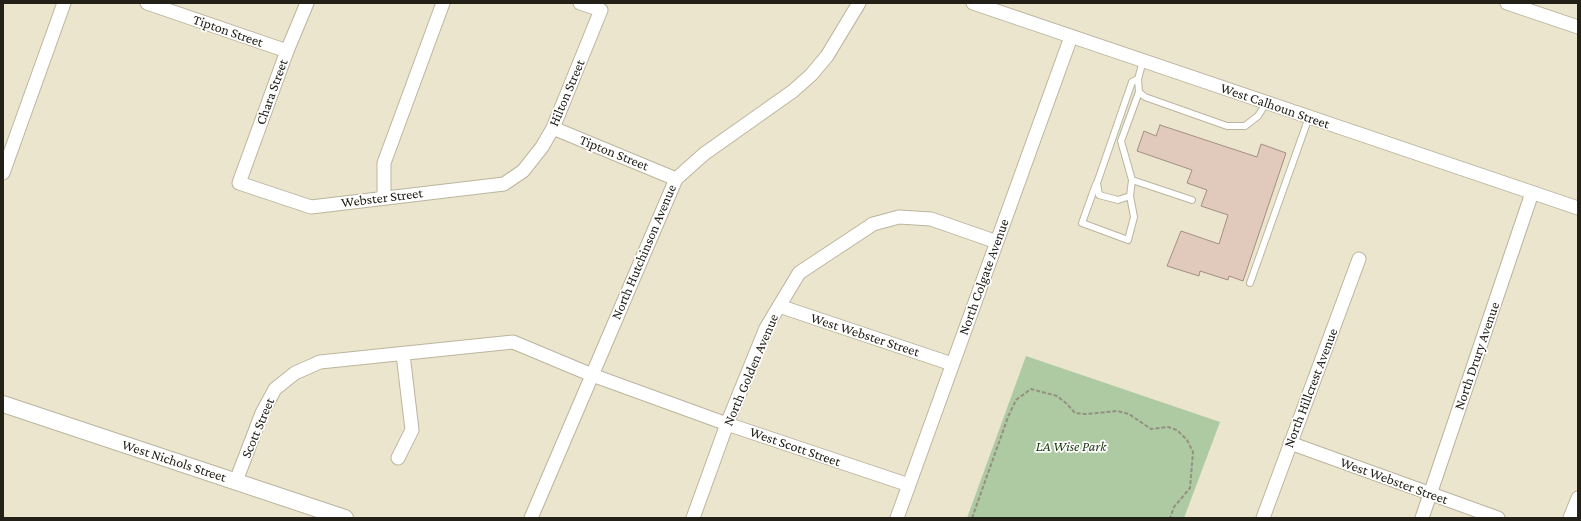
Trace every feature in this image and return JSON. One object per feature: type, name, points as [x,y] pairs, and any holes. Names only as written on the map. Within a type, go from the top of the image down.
[{"type":"street","points":[[3,173],[64,3]]},
{"type":"street","name":"Tipton Street","points":[[147,3],[286,51]]},
{"type":"street","name":"Chara Street","points":[[240,183],[286,51],[307,3]]},
{"type":"street","points":[[384,198],[384,164],[444,3]]},
{"type":"street","name":"Hilton Street","points":[[524,171],[553,128],[601,10],[580,3]]},
{"type":"street","name":"North Hutchinson Avenue","points":[[531,518],[676,179],[704,154],[793,91],[811,75],[827,56],[859,3]]},
{"type":"street","name":"West Calhoun Street","points":[[973,3],[1578,208]]},
{"type":"street","points":[[1507,3],[1578,27]]},
{"type":"street","name":"North Colgate Avenue","points":[[897,518],[1071,37]]},
{"type":"street","name":"Tipton Street","points":[[553,128],[676,179]]},
{"type":"street","name":"Webster Street","points":[[240,183],[311,207],[504,184],[524,171]]},
{"type":"street","name":"North Drury Avenue","points":[[1422,518],[1532,193]]},
{"type":"street","name":"North Golden Avenue","points":[[693,518],[727,424],[766,328],[799,273],[873,224],[899,217],[931,219],[997,242]]},
{"type":"street","name":"North Hillcrest Avenue","points":[[1263,518],[1359,259]]},
{"type":"street","name":"West Webster Street","points":[[779,306],[952,364]]},
{"type":"street","name":"Scott Street","points":[[236,481],[262,413],[275,389],[295,374],[320,362],[513,342],[592,375]]},
{"type":"street","points":[[398,458],[412,430],[403,354]]},
{"type":"street","name":"West Scott Street","points":[[592,375],[727,424],[909,485]]},
{"type":"street","name":"West Nichols Street","points":[[3,404],[345,518]]},
{"type":"street","name":"West Webster Street","points":[[1290,443],[1498,518]]},
{"type":"street","points":[[1570,518],[1578,498]]},
{"type":"lane","points":[[1138,79],[1132,82],[1082,223],[1128,240],[1134,217],[1130,196],[1132,180],[1121,141],[1140,92],[1138,79],[1143,61]]},
{"type":"lane","points":[[1140,92],[1145,97],[1227,126],[1245,126],[1258,116],[1266,103]]},
{"type":"lane","points":[[1250,283],[1309,117]]},
{"type":"lane","points":[[1132,180],[1192,200]]},
{"type":"lane","points":[[1097,183],[1099,195],[1118,200],[1130,196]]},
{"type":"path","points":[[972,518],[1008,417],[1016,400],[1031,389],[1056,396],[1075,413],[1087,414],[1117,411],[1129,414],[1151,429],[1168,427],[1177,430],[1187,440],[1193,452],[1190,488],[1174,507],[1170,518]]},
{"type":"green space","name":"LA Wise Park","points":[[1026,356],[1220,422],[1184,518],[967,518]]},
{"type":"building","points":[[1160,125],[1257,157],[1261,144],[1286,153],[1243,281],[1229,276],[1228,280],[1200,271],[1199,276],[1167,266],[1181,231],[1219,244],[1228,215],[1201,206],[1207,190],[1187,183],[1192,170],[1137,151],[1144,131],[1156,136]]}]
